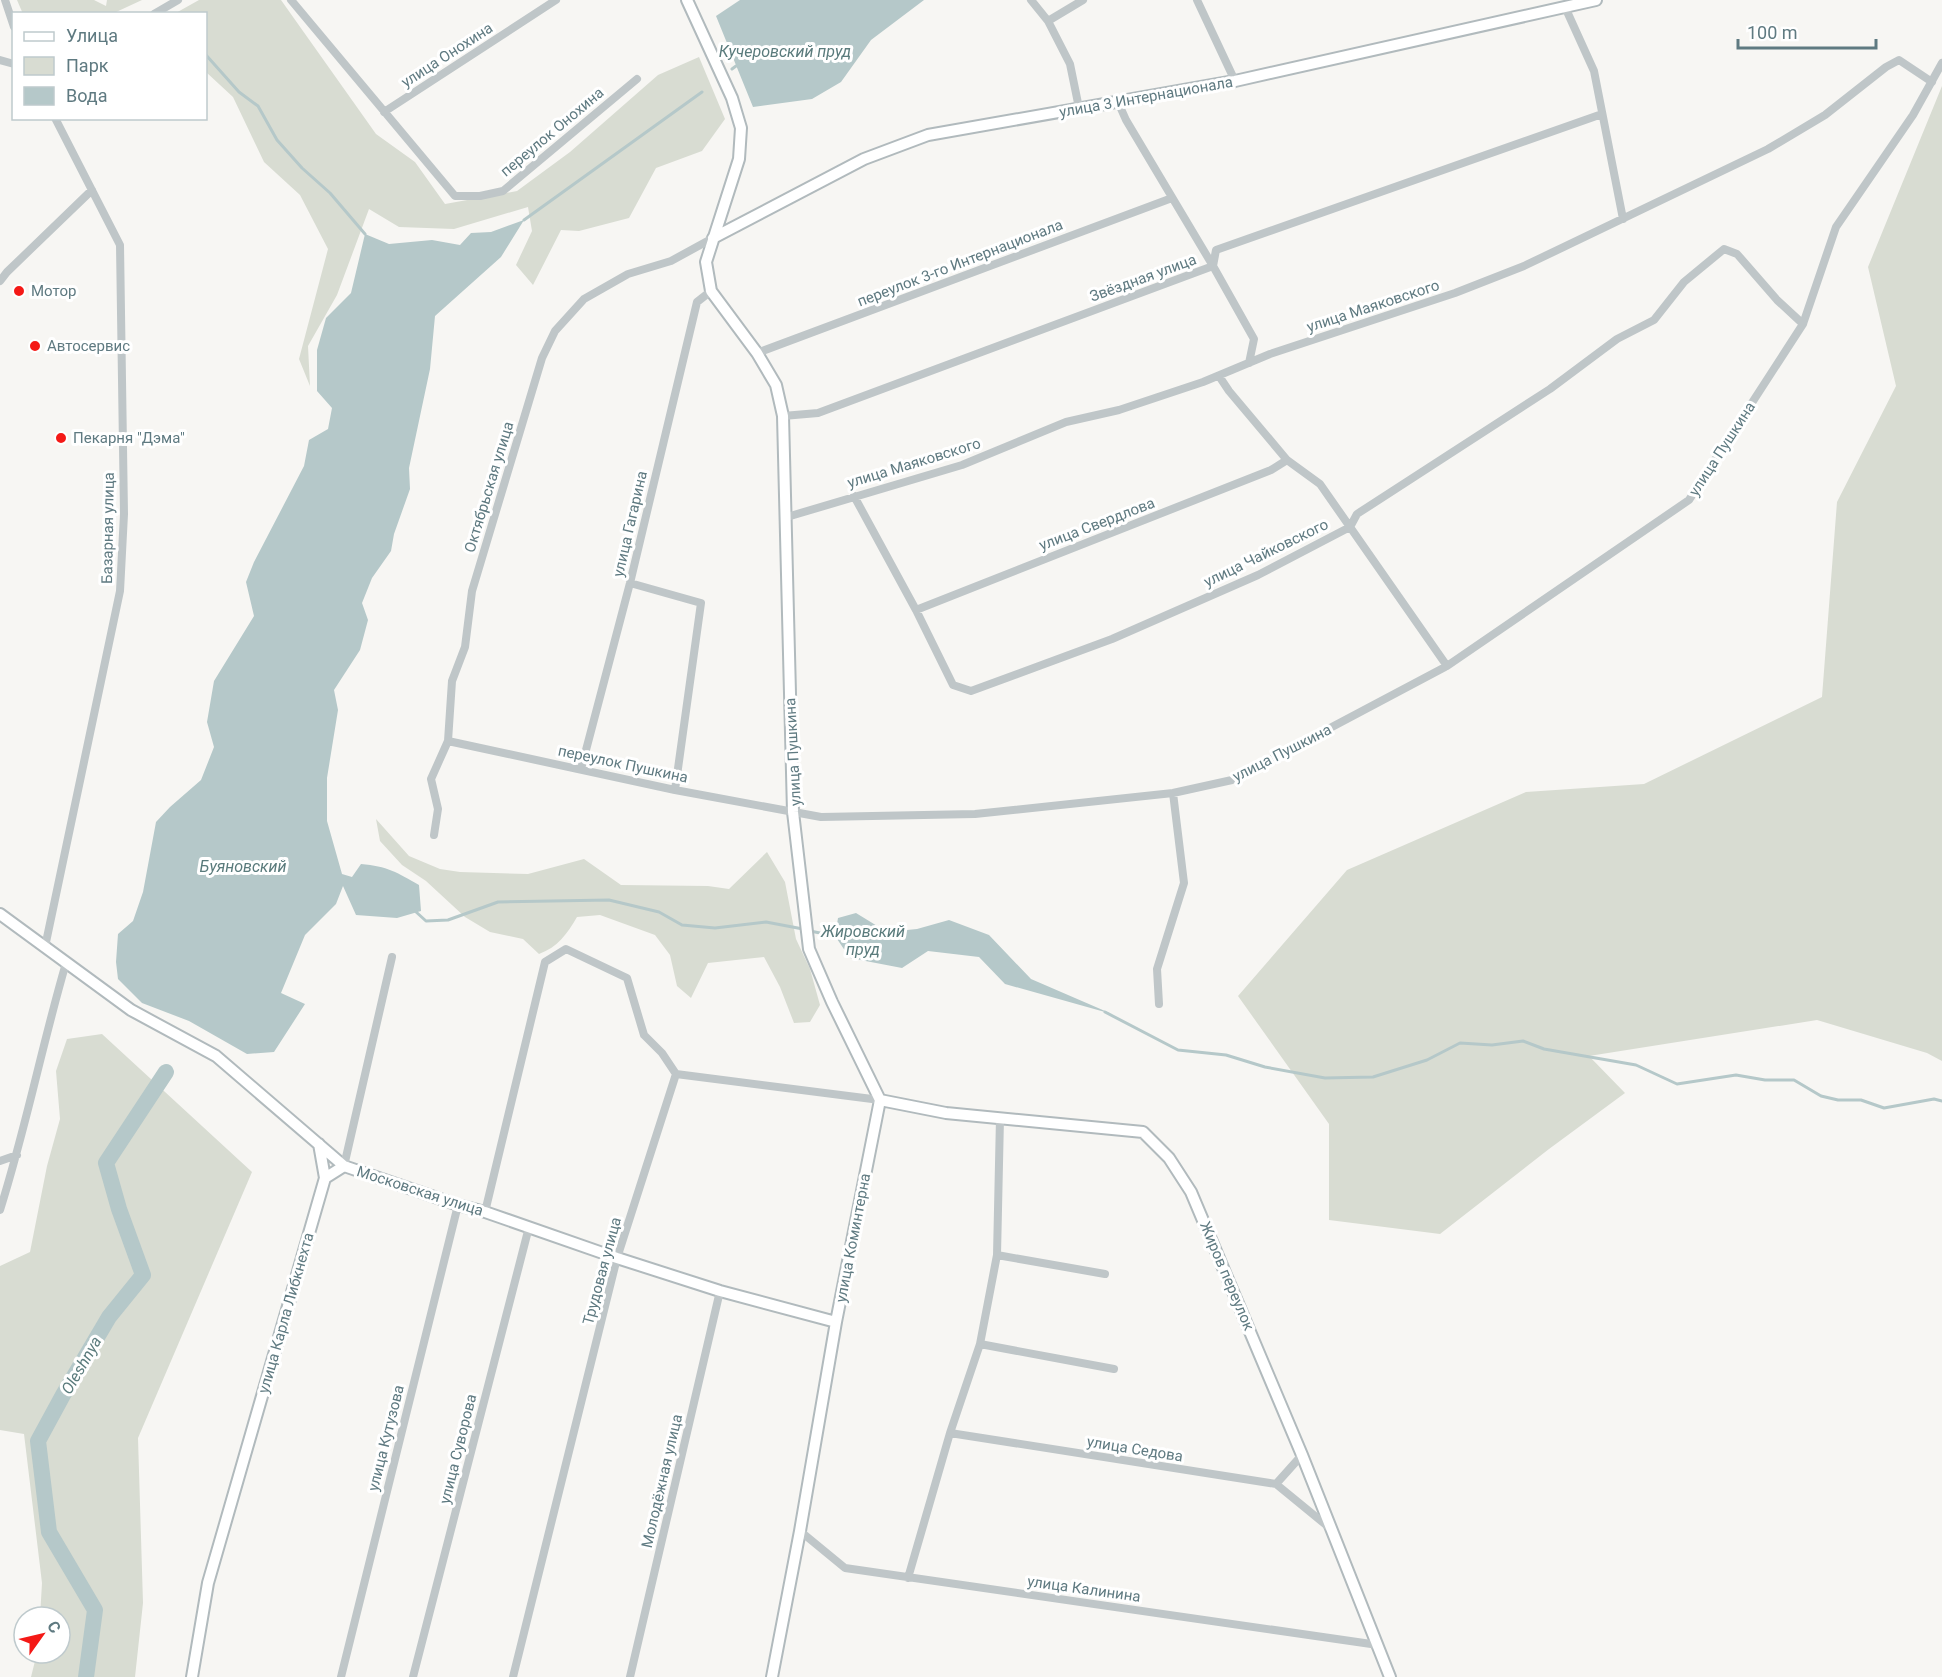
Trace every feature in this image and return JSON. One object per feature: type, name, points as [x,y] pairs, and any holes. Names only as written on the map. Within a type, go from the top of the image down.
[{"type":"street","points":[[5,0],[12,21]]},
{"type":"street","points":[[157,12],[178,0]]},
{"type":"street","points":[[291,0],[384,112]]},
{"type":"street","name":"улица Онохина","points":[[384,112],[556,0]]},
{"type":"street","name":"улица Пушкина","points":[[687,0],[732,98],[741,128],[739,159],[706,262],[711,291],[757,353],[776,385],[783,416],[792,812],[821,817],[975,814],[1173,793],[1232,780],[1447,666],[1689,500],[1803,324],[1836,227],[1913,116],[1942,63]]},
{"type":"street","points":[[1031,0],[1048,21],[1071,64],[1079,108]]},
{"type":"street","points":[[1048,21],[1083,0]]},
{"type":"street","points":[[1197,0],[1235,81]]},
{"type":"street","name":"улица 3 Интернационала","points":[[713,238],[864,159],[928,135],[1235,81],[1596,0]]},
{"type":"street","points":[[1564,7],[1594,71],[1623,219]]},
{"type":"street","name":"улица Маяковского","points":[[787,517],[962,465],[1066,422],[1119,410],[1219,376],[1270,354],[1455,293],[1524,266],[1768,149],[1825,115],[1899,60],[1932,82]]},
{"type":"street","name":"переулок Онохина","points":[[384,112],[455,196],[480,196],[502,191],[637,79]]},
{"type":"street","points":[[1118,102],[1126,120],[1214,266],[1254,339],[1249,363]]},
{"type":"street","name":"Звёздная улица","points":[[783,416],[818,413],[1214,266],[1216,250],[1602,114]]},
{"type":"street","name":"Базарная улица","points":[[45,947],[120,591],[124,514],[120,245],[56,120]]},
{"type":"street","points":[[0,281],[92,190]]},
{"type":"street","name":"переулок 3-го Интернационала","points":[[757,353],[1172,198]]},
{"type":"street","name":"Октябрьская улица","points":[[434,835],[438,809],[431,779],[448,741],[452,681],[465,647],[472,591],[542,358],[555,331],[584,299],[628,274],[671,261],[713,238]]},
{"type":"street","name":"улица Чайковского","points":[[854,496],[916,610],[953,685],[971,691],[1112,639],[1258,575],[1350,526],[1357,514],[1550,389],[1617,339],[1654,320],[1684,282],[1724,249],[1737,254],[1777,300],[1803,324]]},
{"type":"street","name":"улица Гагарина","points":[[581,769],[630,583],[697,302],[711,291]]},
{"type":"street","points":[[1219,376],[1287,460],[1320,484],[1447,666]]},
{"type":"street","name":"улица Свердлова","points":[[916,610],[1271,471],[1287,460]]},
{"type":"street","points":[[630,583],[701,603],[675,790]]},
{"type":"street","name":"переулок Пушкина","points":[[448,741],[675,790],[792,812]]},
{"type":"street","points":[[1159,1004],[1157,969],[1184,883],[1173,793]]},
{"type":"street","points":[[792,812],[809,949],[880,1100]]},
{"type":"street","name":"Московская улица","points":[[0,914],[131,1010],[216,1056],[344,1166],[720,1291],[836,1322]]},
{"type":"street","points":[[485,1212],[545,962],[566,949],[627,978],[644,1035],[662,1053],[675,1074],[880,1100]]},
{"type":"street","points":[[319,1144],[325,1179],[344,1166],[392,957]]},
{"type":"street","points":[[0,1210],[17,1155],[46,1033],[66,963]]},
{"type":"street","name":"Трудовая улица","points":[[513,1677],[617,1258],[675,1074]]},
{"type":"street","name":"Жиров переулок","points":[[880,1100],[946,1113],[1143,1132],[1169,1158],[1191,1192],[1302,1455],[1390,1677]]},
{"type":"street","name":"улица Коминтерна","points":[[772,1677],[836,1322],[880,1100]]},
{"type":"street","points":[[908,1578],[950,1433],[980,1344],[997,1255],[1000,1118]]},
{"type":"street","points":[[0,1161],[17,1155]]},
{"type":"street","name":"улица Карла Либкнехта","points":[[192,1677],[208,1583],[325,1179]]},
{"type":"street","name":"улица Кутузова","points":[[341,1677],[458,1205]]},
{"type":"street","name":"улица Суворова","points":[[413,1677],[529,1227]]},
{"type":"street","points":[[997,1255],[1105,1274]]},
{"type":"street","name":"Молодёжная улица","points":[[630,1677],[720,1291]]},
{"type":"street","points":[[980,1344],[1114,1369]]},
{"type":"street","name":"улица Седова","points":[[950,1433],[1276,1484]]},
{"type":"street","points":[[1302,1455],[1276,1484],[1332,1529]]},
{"type":"street","name":"улица Калинина","points":[[800,1531],[845,1568],[1378,1645]]},
{"type":"green space","points":[[17,0],[94,0],[106,6],[107,0],[142,0],[116,12],[22,12]]},
{"type":"green space","points":[[199,0],[281,0],[376,134],[415,162],[445,204],[517,191],[570,152],[658,75],[699,57],[725,119],[702,151],[656,168],[629,218],[579,231],[561,230],[533,285],[516,265],[532,231],[528,207],[454,229],[399,227],[369,209],[337,295],[308,346],[310,386],[299,359],[328,249],[300,195],[264,162],[233,97],[207,73],[207,12],[178,12]]},
{"type":"green space","points":[[1942,86],[1942,1061],[1927,1053],[1817,1020],[1589,1056],[1625,1093],[1440,1234],[1329,1220],[1329,1124],[1238,996],[1347,870],[1526,792],[1644,784],[1822,697],[1837,502],[1896,386],[1868,267]]},
{"type":"green space","points":[[376,819],[409,856],[440,869],[460,872],[528,874],[584,859],[621,885],[708,886],[729,889],[767,852],[785,882],[796,939],[810,969],[820,1005],[810,1022],[794,1023],[780,987],[764,957],[708,963],[691,998],[677,986],[670,955],[655,935],[600,915],[577,917],[570,929],[552,948],[539,954],[523,939],[490,932],[465,917],[426,881],[402,865],[380,841]]},
{"type":"green space","points":[[102,1034],[252,1172],[138,1438],[143,1603],[135,1677],[31,1677],[34,1665],[72,1665],[72,1605],[41,1605],[42,1583],[24,1434],[0,1430],[0,1266],[30,1252],[47,1166],[60,1119],[56,1071],[67,1039]]},
{"type":"water","name":"Кучеровский пруд","points":[[740,0],[924,0],[871,40],[841,82],[812,99],[753,107],[716,16]]},
{"type":"water","name":"Буяновский","points":[[524,220],[501,257],[435,316],[430,369],[409,468],[410,489],[394,534],[391,551],[372,578],[362,603],[368,620],[360,650],[334,690],[338,710],[327,778],[327,821],[342,874],[352,877],[361,864],[378,866],[398,874],[419,885],[421,911],[397,918],[356,915],[343,886],[336,904],[305,935],[281,993],[305,1004],[274,1052],[247,1054],[189,1021],[142,1003],[118,979],[116,962],[118,934],[133,921],[143,892],[156,822],[201,780],[214,747],[207,722],[214,681],[254,616],[246,582],[304,466],[309,440],[328,429],[332,408],[317,391],[317,350],[326,318],[351,293],[365,234],[389,244],[432,240],[460,245],[471,233],[491,232]]},
{"type":"water","name":"Жировский пруд","points":[[856,913],[887,932],[917,929],[949,920],[989,935],[1031,979],[1112,1014],[1005,984],[979,957],[928,951],[902,968],[850,958],[835,936],[838,918]]},
{"type":"waterway","points":[[207,56],[239,92],[258,106],[277,140],[302,168],[330,193],[365,234]]},
{"type":"waterway","points":[[732,69],[736,66]]},
{"type":"waterway","points":[[524,220],[702,92]]},
{"type":"waterway","points":[[415,911],[426,921],[448,920],[498,902],[609,900],[659,912],[682,925],[715,928],[766,922],[803,929]]},
{"type":"waterway","points":[[810,931],[835,936]]},
{"type":"waterway","points":[[1105,1012],[1178,1050],[1226,1055],[1265,1067],[1325,1078],[1373,1077],[1427,1060],[1460,1043],[1492,1045],[1523,1041],[1544,1049],[1636,1065],[1677,1084],[1736,1075],[1765,1080],[1794,1080],[1821,1096],[1838,1100],[1861,1100],[1884,1108],[1934,1099],[1942,1101]]},
{"type":"waterway","name":"Oleshnya","points":[[86,1677],[95,1610],[49,1532],[38,1441],[109,1317],[143,1275],[119,1209],[106,1163],[166,1072]]},
{"type":"place","name":"Мотор","points":[[19,291]]},
{"type":"place","name":"Автосервис","points":[[35,346]]},
{"type":"place","name":"Пекарня \"Дэма\"","points":[[61,438]]}]
